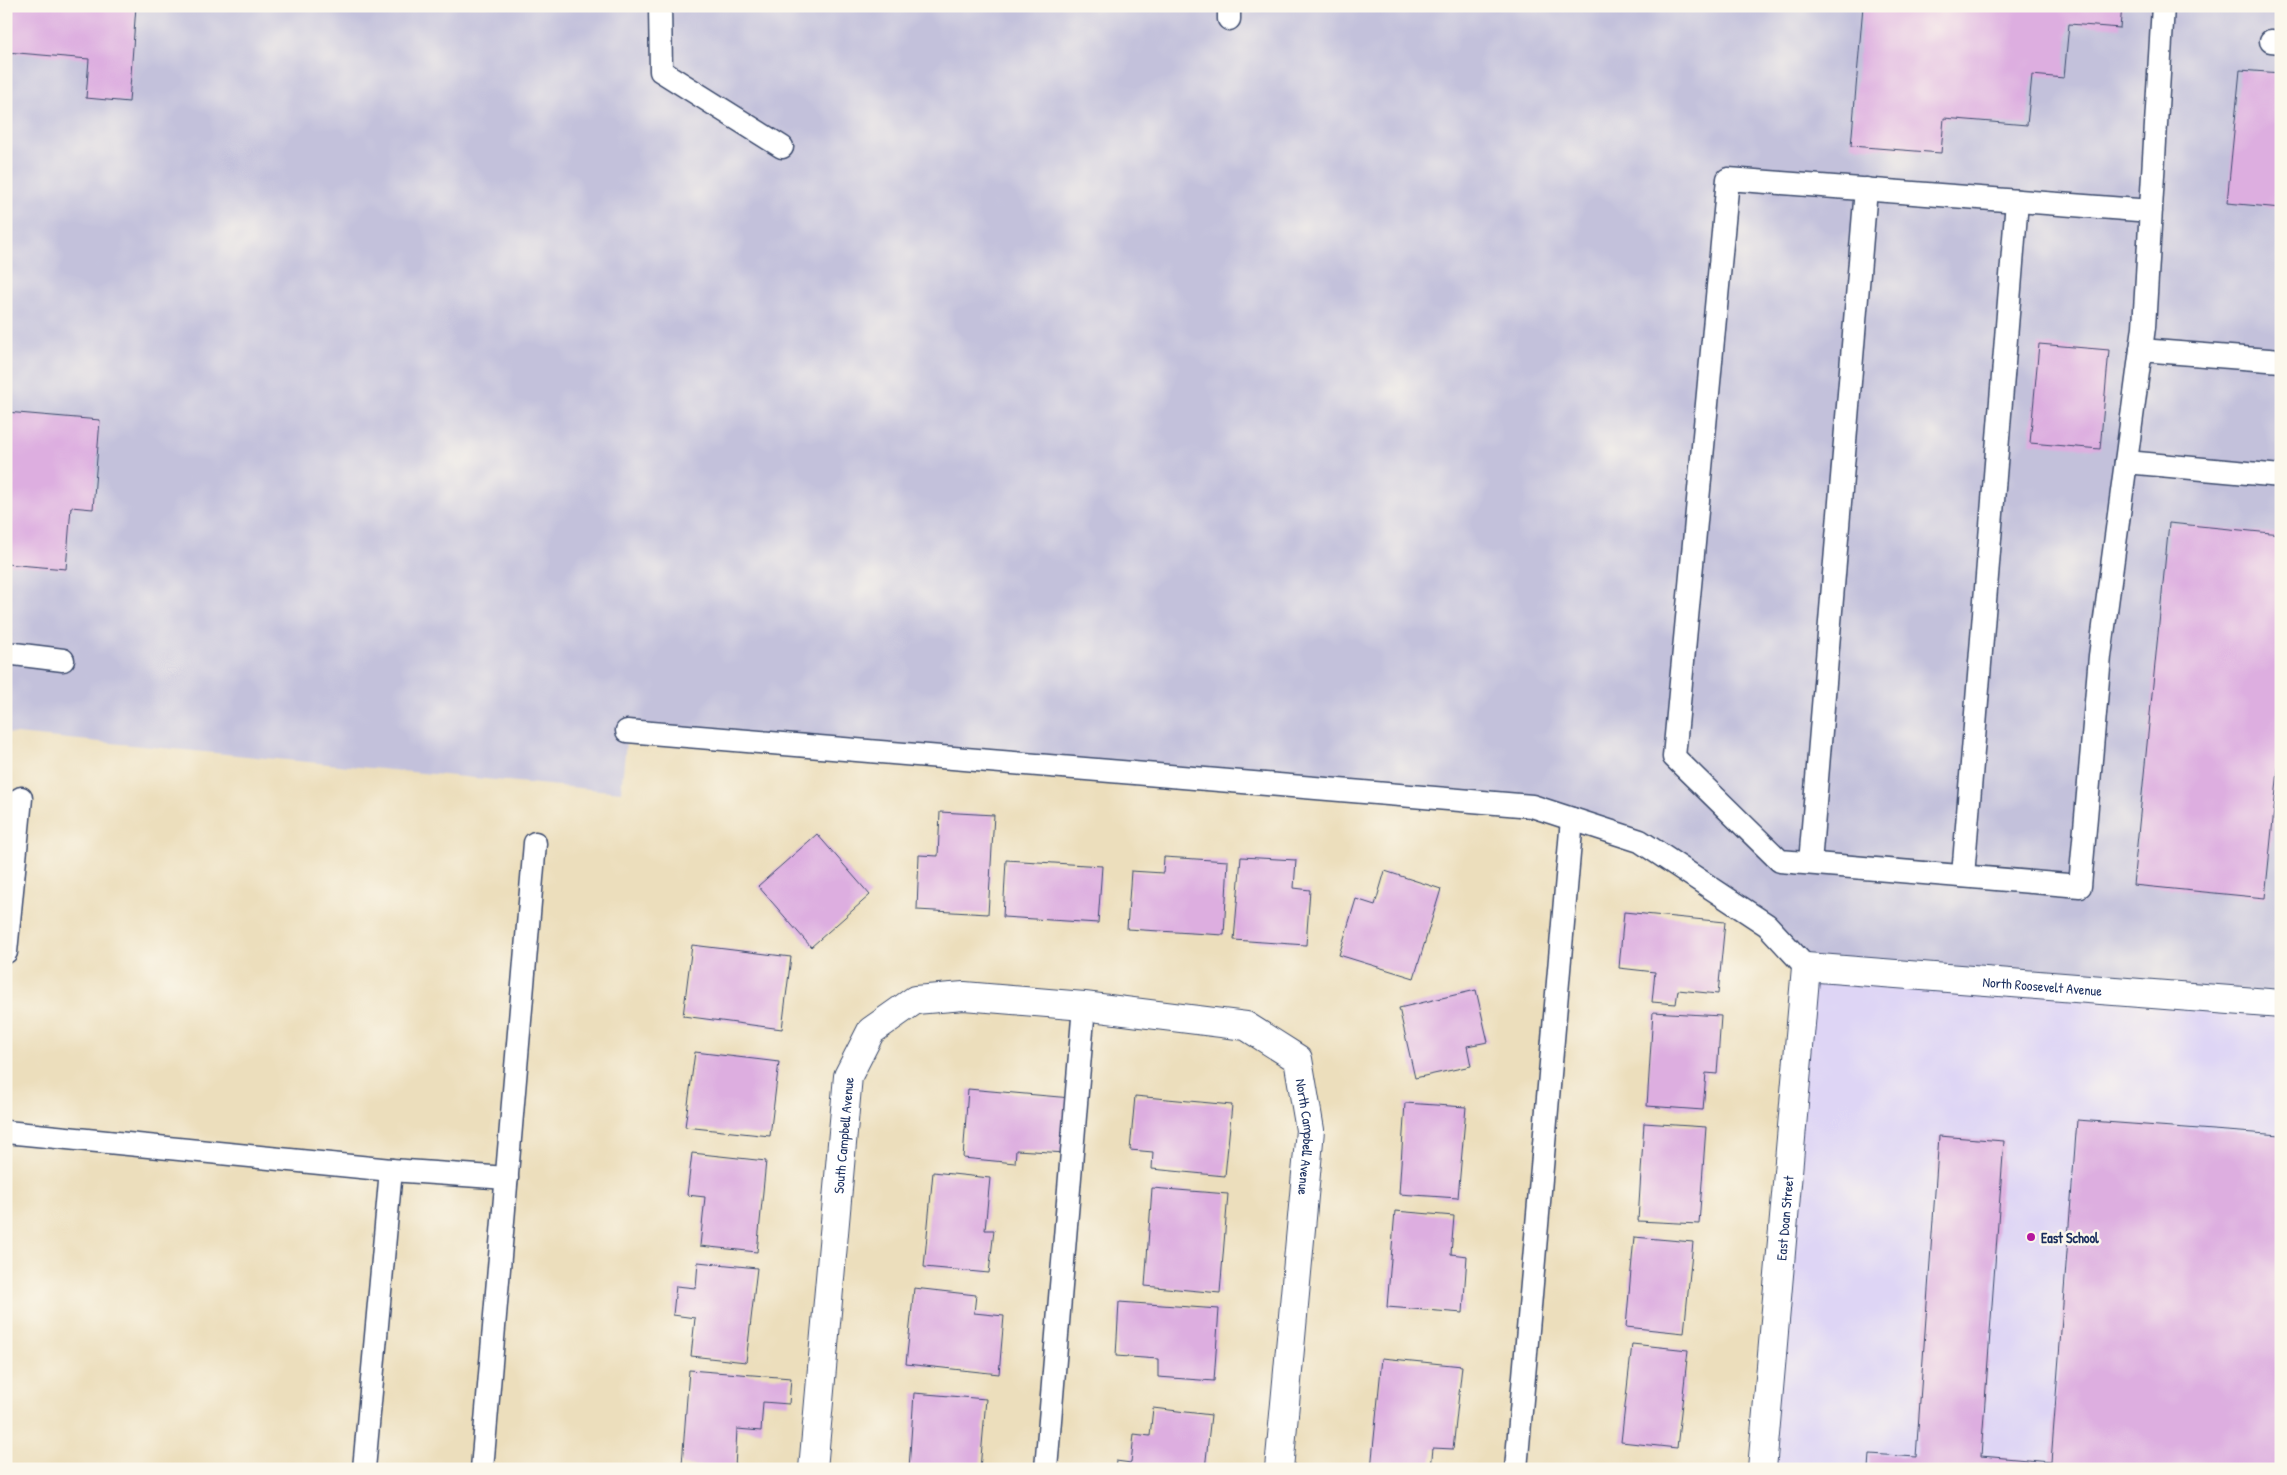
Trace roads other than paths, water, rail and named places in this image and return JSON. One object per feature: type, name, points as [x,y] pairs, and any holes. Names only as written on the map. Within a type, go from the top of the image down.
[{"type":"street","name":"North Roosevelt Avenue","points":[[1806,966],[2281,1004]]},
{"type":"street","name":"East Doan Street","points":[[1762,1469],[1806,966]]},
{"type":"street","name":"South Campbell Avenue","points":[[813,1469],[848,1076],[871,1031],[914,1000],[964,996],[1084,1006]]},
{"type":"street","name":"North Campbell Avenue","points":[[1084,1006],[1246,1026],[1298,1059],[1310,1130],[1279,1469]]},
{"type":"lane","points":[[660,6],[661,71],[782,147]]},
{"type":"lane","points":[[2151,211],[1728,179],[1674,757],[1780,861],[2080,886],[2100,656],[2144,326],[2151,211],[2163,6]]},
{"type":"lane","points":[[1810,863],[1866,189]]},
{"type":"lane","points":[[1963,876],[2017,201]]},
{"type":"lane","points":[[2141,350],[2281,361]]},
{"type":"lane","points":[[2126,462],[2281,476]]},
{"type":"lane","points":[[6,653],[63,660]]},
{"type":"lane","points":[[627,731],[1532,806],[1640,841],[1768,925],[1806,966]]},
{"type":"lane","points":[[6,952],[21,798]]},
{"type":"lane","points":[[1516,1469],[1572,819]]},
{"type":"lane","points":[[482,1469],[535,843]]},
{"type":"lane","points":[[1046,1469],[1084,1006]]},
{"type":"lane","points":[[6,1132],[391,1170],[507,1178]]},
{"type":"lane","points":[[364,1469],[391,1170]]},
{"type":"place","name":"East School","points":[[2031,1237]]}]
